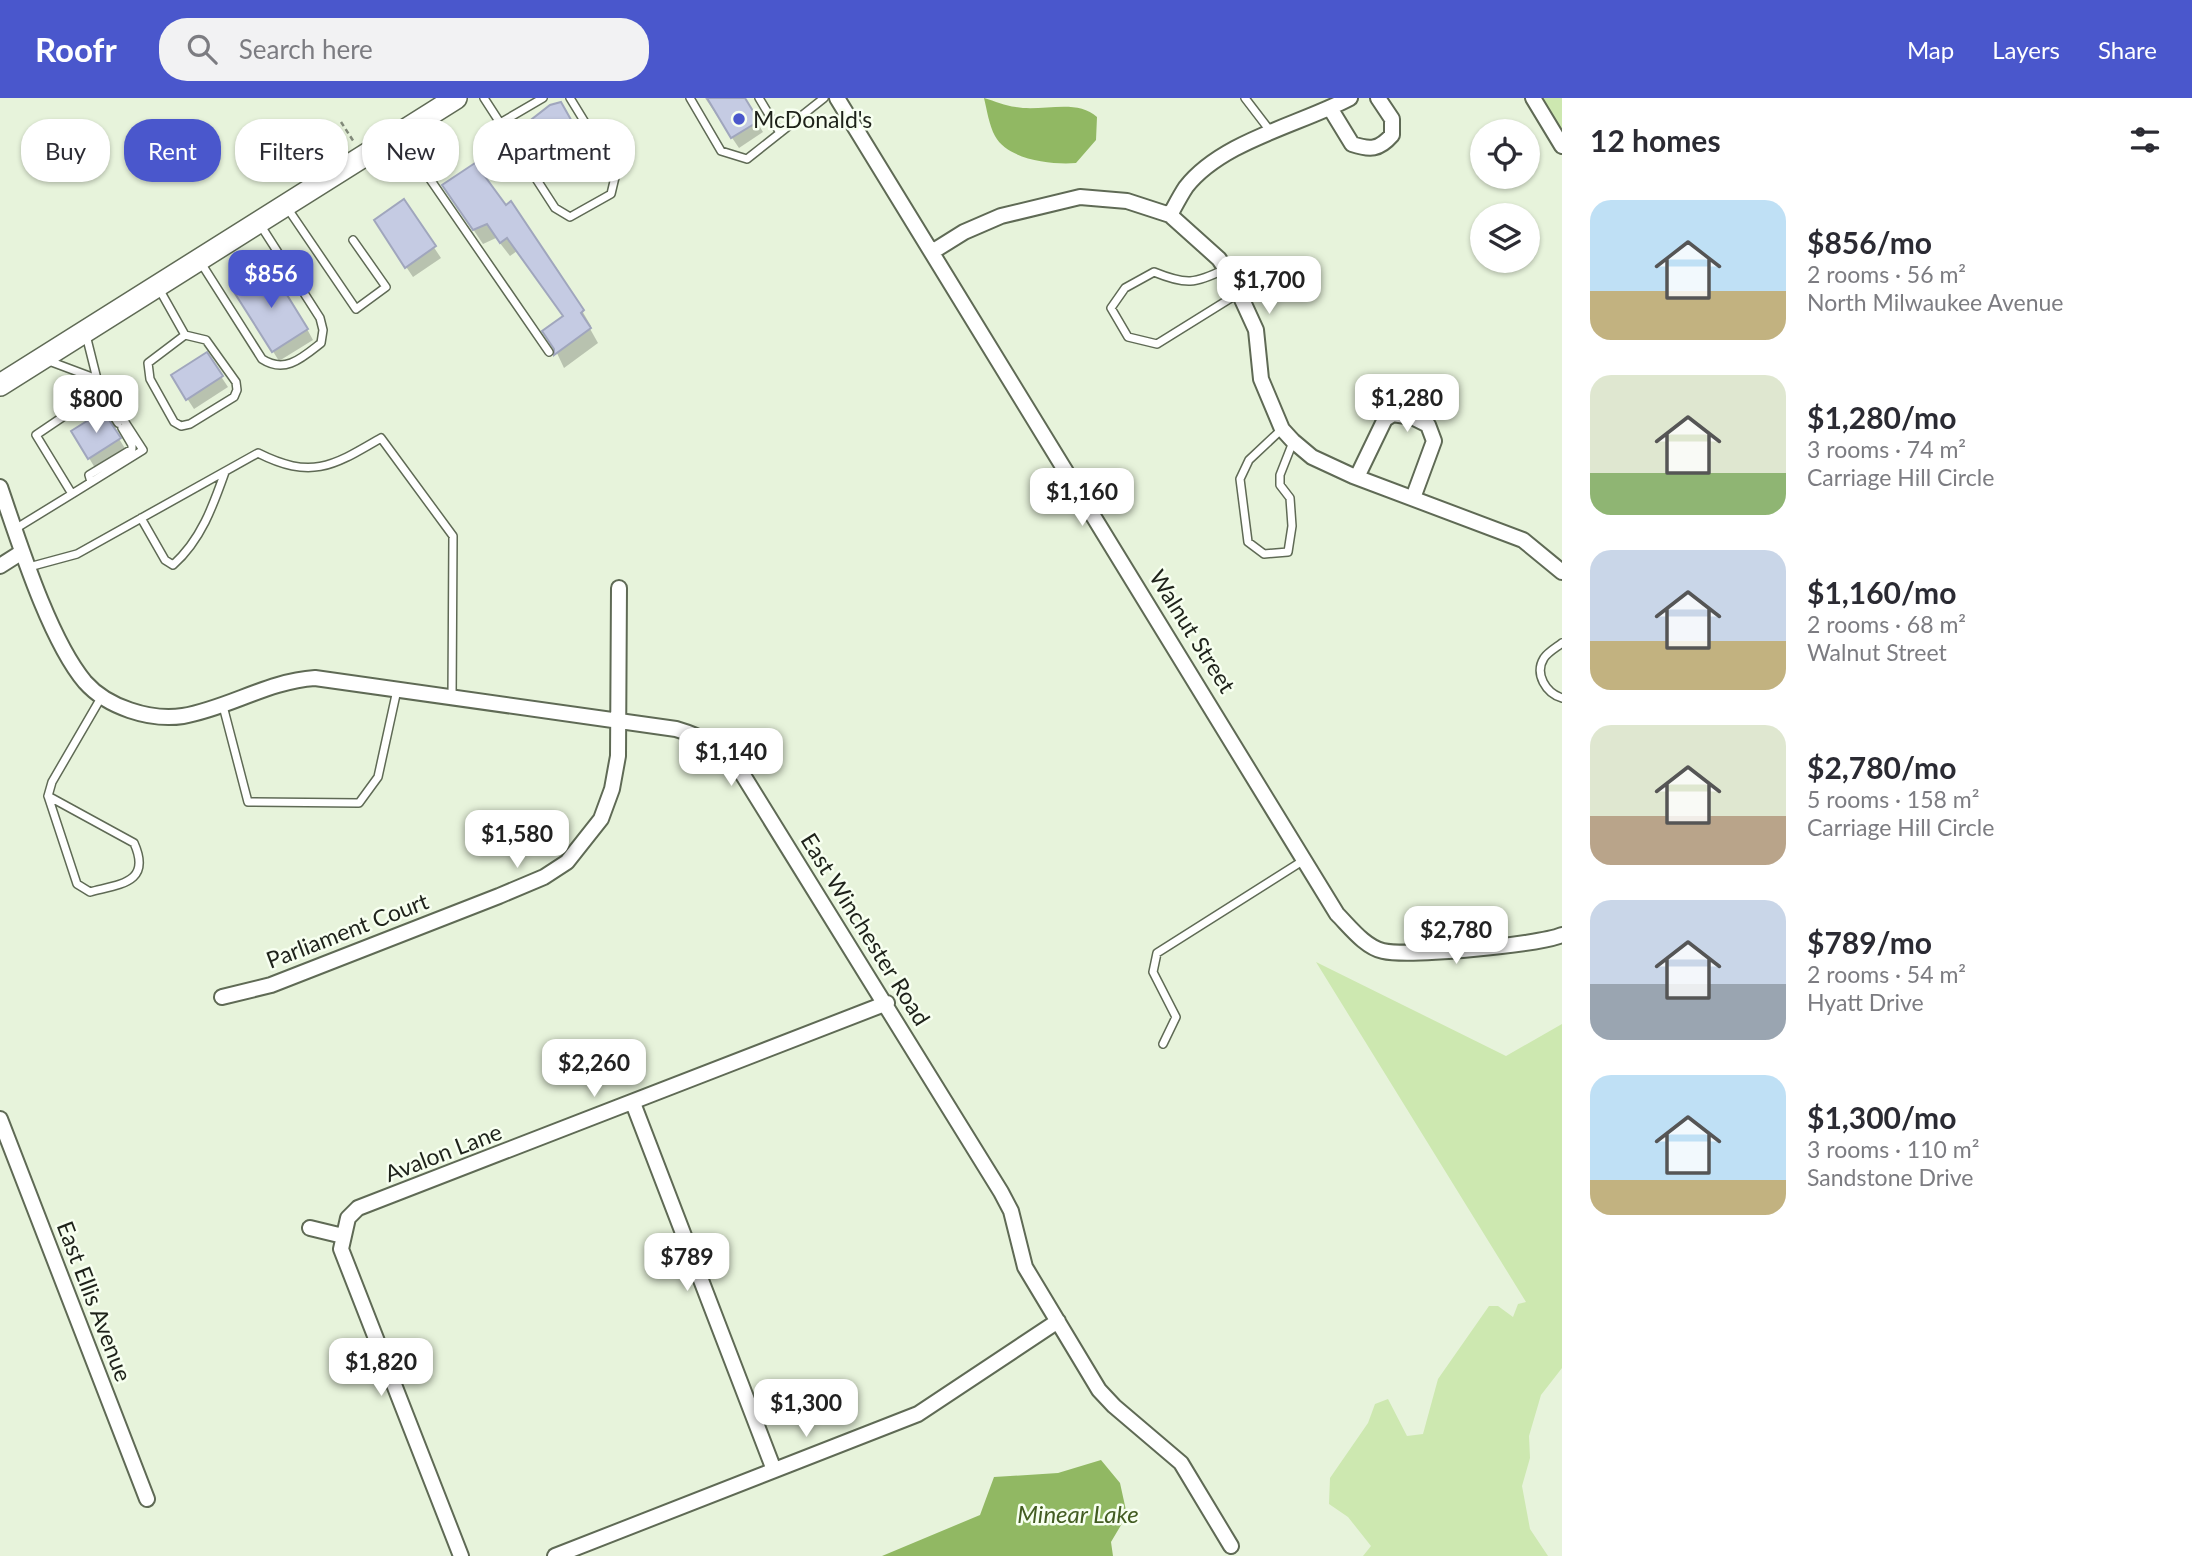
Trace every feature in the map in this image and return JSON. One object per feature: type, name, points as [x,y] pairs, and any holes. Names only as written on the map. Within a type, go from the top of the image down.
[{"type":"main road","points":[[423,119],[456,98]]},
{"type":"main road","points":[[0,385],[362,157]]},
{"type":"street","name":"Walnut Street","points":[[837,98],[1338,914],[1357,935],[1382,951],[1407,953],[1515,945],[1562,935]]},
{"type":"street","points":[[1170,215],[1187,187],[1213,163],[1253,139],[1350,98]]},
{"type":"street","points":[[1330,108],[1352,144],[1369,150],[1383,146],[1392,135],[1392,119],[1377,98]]},
{"type":"street","points":[[1533,98],[1562,146]]},
{"type":"street","points":[[932,252],[964,232],[1001,216],[1080,197],[1127,201],[1170,215],[1204,244],[1226,269],[1239,292],[1256,330],[1261,379],[1282,429],[1293,441],[1312,457],[1357,477],[1523,540],[1562,572]]},
{"type":"street","points":[[1357,477],[1385,419],[1393,414],[1412,417],[1428,425],[1434,441],[1413,498]]},
{"type":"street","name":"East Winchester Road","points":[[0,487],[22,552],[72,663],[86,683],[102,696],[133,711],[157,716],[181,716],[290,680],[315,678],[676,729],[705,738],[722,750],[738,767],[887,1003],[1001,1192],[1011,1210],[1025,1267],[1099,1390],[1181,1463],[1231,1546]]},
{"type":"street","points":[[0,566],[22,552]]},
{"type":"street","name":"Parliament Court","points":[[222,997],[271,985],[487,901],[544,877],[568,862],[601,819],[612,789],[618,756],[616,721],[620,588]]},
{"type":"street","name":"Avalon Lane","points":[[343,1236],[348,1218],[358,1208],[887,1003]]},
{"type":"street","points":[[633,1103],[774,1470]]},
{"type":"street","name":"East Ellis Avenue","points":[[0,1119],[147,1499]]},
{"type":"street","points":[[310,1228],[343,1236],[341,1249],[461,1556]]},
{"type":"street","points":[[555,1556],[918,1414],[1058,1321]]},
{"type":"lane","points":[[484,98],[497,119]]},
{"type":"lane","points":[[507,119],[542,98]]},
{"type":"lane","points":[[570,98],[583,119]]},
{"type":"lane","points":[[690,98],[722,151],[747,159],[824,98]]},
{"type":"lane","points":[[759,98],[780,133]]},
{"type":"lane","points":[[1245,98],[1271,132]]},
{"type":"lane","points":[[432,182],[549,352]]},
{"type":"lane","points":[[538,182],[555,208],[570,217],[611,194],[614,182]]},
{"type":"lane","points":[[286,205],[356,309],[386,287],[352,240]]},
{"type":"lane","points":[[199,260],[262,359],[272,365],[284,366],[307,354],[321,343],[323,330],[320,318],[258,222]]},
{"type":"lane","points":[[1226,269],[1197,283],[1172,280],[1154,272],[1125,288],[1111,308],[1128,337],[1157,344],[1239,292]]},
{"type":"lane","points":[[157,286],[185,335],[206,340],[236,382],[234,397],[190,424],[181,426],[174,422],[150,379],[148,363],[185,335]]},
{"type":"lane","points":[[15,529],[143,450],[97,379],[85,331]]},
{"type":"lane","points":[[41,358],[97,379]]},
{"type":"lane","points":[[91,482],[89,475],[132,449],[106,404],[106,393]]},
{"type":"lane","points":[[72,494],[36,435],[106,393]]},
{"type":"lane","points":[[1282,429],[1249,460],[1240,480],[1248,542],[1264,554],[1288,552],[1292,526],[1290,498],[1280,485],[1280,475],[1293,441]]},
{"type":"lane","points":[[29,567],[77,554],[258,453],[277,463],[316,469],[341,461],[381,438],[453,536],[452,698]]},
{"type":"lane","points":[[141,518],[165,560],[173,565],[186,554],[211,514],[225,471]]},
{"type":"lane","points":[[1562,643],[1544,658],[1541,670],[1543,685],[1554,696],[1562,698]]},
{"type":"lane","points":[[222,704],[248,803],[359,803],[377,777],[397,690]]},
{"type":"lane","points":[[48,796],[134,843],[140,857],[138,872],[130,881],[90,892],[77,884],[48,796],[52,782],[102,696]]},
{"type":"lane","points":[[1163,1044],[1176,1017],[1153,972],[1157,953],[1305,859]]},
{"type":"path","points":[[348,132],[362,153]]},
{"type":"shaded area","points":[[1540,98],[1562,98],[1562,139]]},
{"type":"shaded area","points":[[1316,962],[1506,1056],[1562,1024],[1562,1368],[1541,1395],[1529,1436],[1530,1458],[1522,1486],[1530,1529],[1548,1556],[1363,1556],[1371,1546],[1348,1517],[1329,1504],[1330,1478],[1368,1423],[1375,1404],[1388,1399],[1407,1436],[1423,1434],[1438,1379],[1489,1306],[1498,1306],[1513,1317],[1518,1304],[1526,1302]]},
{"type":"water","points":[[984,98],[1016,107],[1069,107],[1089,111],[1097,117],[1096,140],[1076,163],[1043,162],[1020,156],[1001,144],[995,136]]},
{"type":"water","name":"Minear Lake","points":[[1101,1460],[1120,1483],[1127,1515],[1111,1542],[1113,1556],[882,1556],[980,1515],[994,1477],[1058,1473]]},
{"type":"building","name":"McDonald's","points":[[707,98],[745,98],[759,121],[731,138]]},
{"type":"building","points":[[561,102],[571,119],[532,119],[550,105]]},
{"type":"building","points":[[473,164],[473,182],[489,182],[506,205],[511,201],[584,310],[581,313],[591,328],[554,355],[554,349],[542,331],[563,316],[507,238],[500,243],[487,224],[473,230],[442,185],[446,182],[459,182],[459,174]]},
{"type":"building","points":[[404,199],[436,246],[405,268],[374,220]]},
{"type":"building","points":[[271,269],[308,329],[272,352],[234,292]]},
{"type":"building","points":[[207,352],[223,376],[186,400],[171,375]]},
{"type":"building","points":[[103,411],[121,438],[88,459],[71,431]]},
{"type":"place","name":"McDonald's","points":[[739,119]]}]
